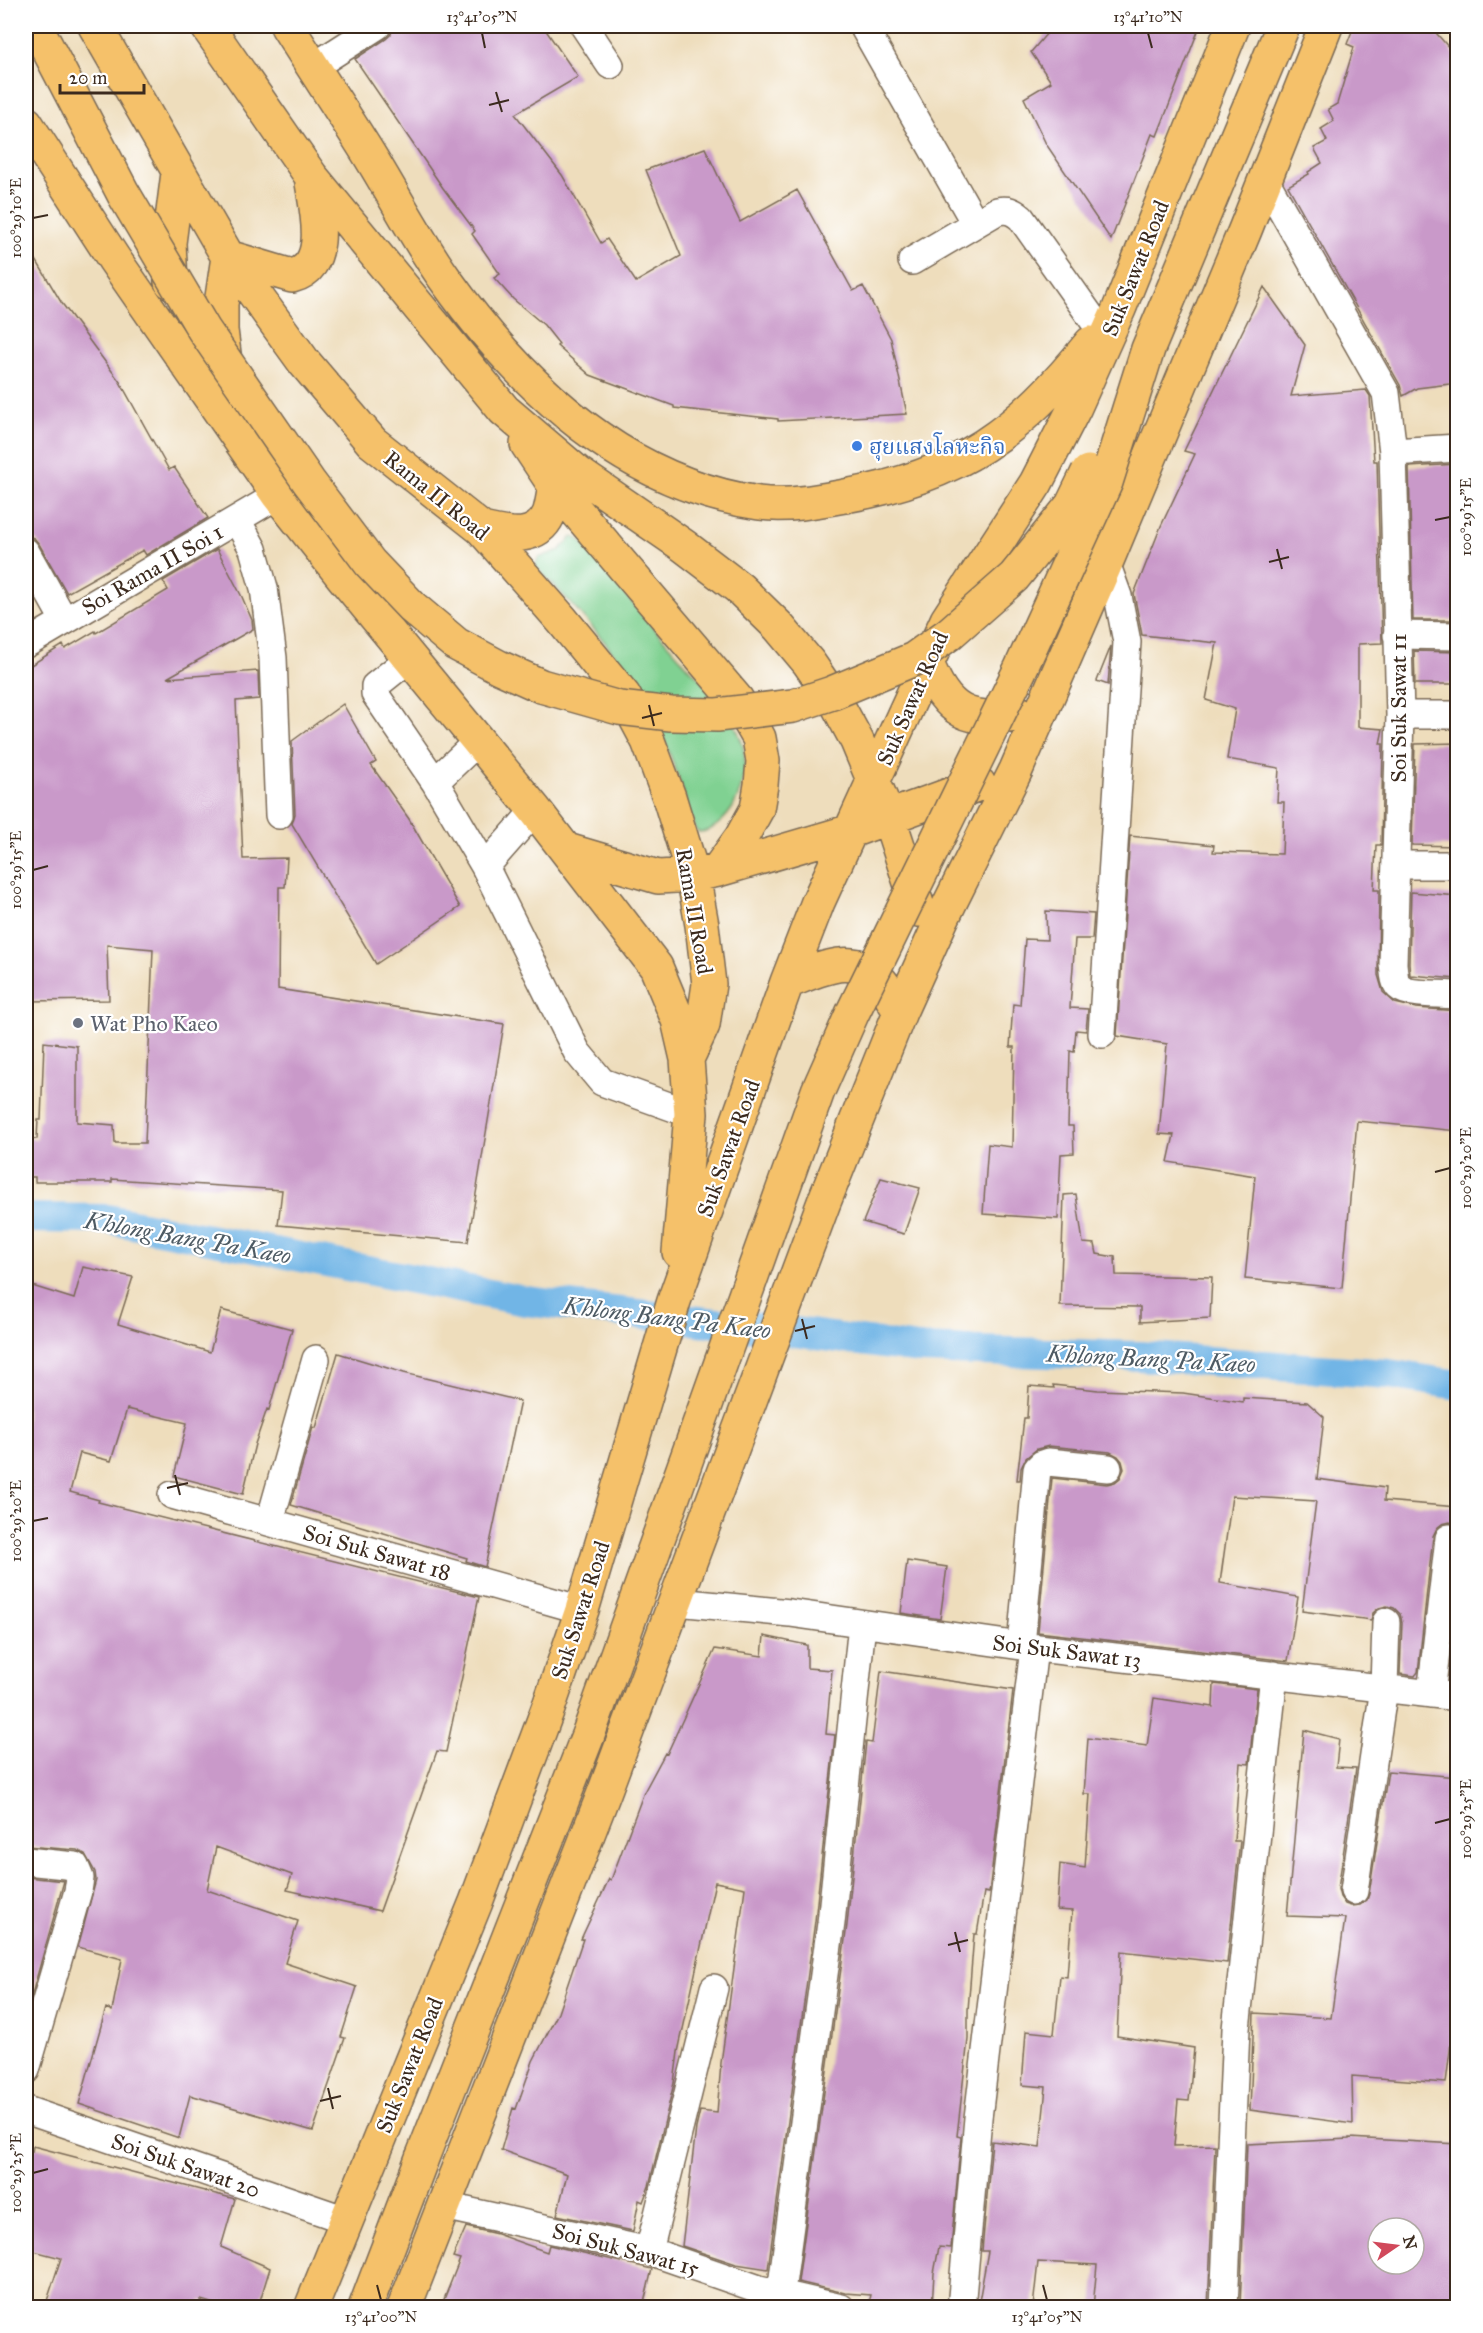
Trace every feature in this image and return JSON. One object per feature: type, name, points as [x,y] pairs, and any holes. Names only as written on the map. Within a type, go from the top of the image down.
[{"type":"main road","points":[[36,26],[123,192],[204,330],[309,482],[370,563],[412,607],[456,644],[541,686],[619,708],[671,714],[717,715],[793,706],[832,693],[914,659],[949,634],[1014,577],[1072,505],[1148,349],[1283,26]]},
{"type":"main road","name":"Rama II Road","points":[[95,26],[228,257],[304,362],[372,442],[482,529],[562,620],[624,696],[648,741],[662,779],[705,873],[702,925],[709,984],[703,1024],[687,1059]]},
{"type":"main road","points":[[207,26],[311,176],[504,410],[555,486],[737,700],[759,738],[763,760],[757,809],[741,838],[705,873]]},
{"type":"main road","points":[[287,26],[459,297],[504,353],[553,403],[618,452]]},
{"type":"main road","name":"Suk Sawat Road","points":[[311,2307],[514,1804],[582,1610],[674,1301],[787,982],[818,902],[947,620],[1036,483],[1075,407],[1233,26]]},
{"type":"main road","points":[[404,2307],[676,1602],[824,1202],[900,1012],[1016,770],[1106,563],[1245,230],[1326,26]]},
{"type":"main road","name":"Rama II Road","points":[[26,123],[114,259],[278,495],[479,740],[656,967],[678,1020],[687,1059],[691,1114],[674,1301]]},
{"type":"main road","points":[[178,173],[169,243],[172,302],[190,368]]},
{"type":"main road","points":[[247,450],[226,370],[221,330],[221,304],[228,257],[292,276],[302,274],[313,264],[319,234],[311,176]]},
{"type":"main road","points":[[504,410],[561,428],[618,452],[673,480],[705,491],[761,504],[810,502],[885,489],[940,471],[984,447],[1015,425],[1061,380],[1110,320]]},
{"type":"main road","points":[[364,2307],[588,1735],[818,1091],[852,1014],[1020,670],[1106,482],[1148,349]]},
{"type":"main road","points":[[504,410],[578,473],[684,546],[739,588],[778,626],[809,663],[837,704],[857,741],[890,818],[922,921],[925,956]]},
{"type":"main road","points":[[482,529],[513,536],[527,534],[549,515],[555,486]]},
{"type":"main road","points":[[927,663],[935,685],[956,709],[982,718],[1041,710]]},
{"type":"main road","points":[[567,850],[658,877],[705,873],[852,831],[1016,770]]},
{"type":"main road","points":[[787,982],[835,964],[861,967],[881,981],[900,1012]]},
{"type":"street","points":[[313,67],[377,26]]},
{"type":"street","points":[[584,26],[609,65]]},
{"type":"street","points":[[863,26],[975,223]]},
{"type":"street","name":"Soi Suk Sawat 11","points":[[1264,178],[1386,393],[1393,453],[1400,715],[1393,964],[1395,981],[1400,989],[1408,991],[1458,994]]},
{"type":"street","points":[[912,261],[975,223],[997,211],[1006,209],[1021,218],[1110,320]]},
{"type":"street","points":[[1393,453],[1458,448]]},
{"type":"street","name":"Soi Rama II Soi 1","points":[[26,644],[278,495]]},
{"type":"street","points":[[237,520],[253,549],[264,588],[273,658],[279,815]]},
{"type":"street","points":[[26,552],[64,620]]},
{"type":"street","points":[[1102,1034],[1127,642],[1118,596],[1106,563]]},
{"type":"street","points":[[1397,635],[1458,636]]},
{"type":"street","points":[[410,658],[375,686],[375,694],[435,782],[485,867],[577,1052],[602,1082],[691,1114]]},
{"type":"street","points":[[1400,715],[1458,715]]},
{"type":"street","points":[[435,782],[479,740]]},
{"type":"street","points":[[485,867],[535,810]]},
{"type":"street","points":[[1396,865],[1458,865]]},
{"type":"street","points":[[270,1521],[316,1359]]},
{"type":"street","points":[[961,2307],[978,2118],[1028,1647],[1037,1469],[1048,1462],[1108,1468]]},
{"type":"street","name":"Soi Suk Sawat 18","points":[[172,1495],[582,1610]]},
{"type":"street","points":[[1431,1694],[1449,1538]]},
{"type":"street","name":"Soi Suk Sawat 13","points":[[676,1602],[1028,1647],[1458,1697]]},
{"type":"street","points":[[1354,1891],[1384,1688],[1386,1622]]},
{"type":"street","points":[[781,2292],[831,1923],[862,1624]]},
{"type":"street","points":[[1224,2307],[1236,2029],[1274,1675]]},
{"type":"street","points":[[26,1861],[75,1866],[80,1878],[26,2070]]},
{"type":"street","points":[[649,2251],[714,1988]]},
{"type":"street","name":"Soi Suk Sawat 20","points":[[26,2110],[346,2220]]},
{"type":"street","name":"Soi Suk Sawat 15","points":[[444,2206],[649,2251],[759,2289],[781,2292],[828,2306]]},
{"type":"green space","points":[[572,537],[579,539],[712,692],[736,727],[745,757],[742,783],[733,807],[723,820],[708,830],[698,832],[695,829],[658,725],[630,676],[592,626],[535,566],[538,558],[560,550]]},
{"type":"building","points":[[393,26],[543,26],[578,77],[515,114],[562,175],[601,243],[607,239],[636,282],[681,256],[646,170],[705,148],[740,222],[797,190],[853,291],[863,286],[891,339],[907,414],[778,421],[778,419],[674,408],[674,406],[590,375],[557,346],[559,344],[544,325],[513,299],[494,278],[500,274],[472,234],[475,231],[355,59],[386,39],[391,34]]},
{"type":"building","points":[[1053,26],[1200,26],[1157,136],[1152,134],[1111,240],[1046,144],[1024,98],[1051,82],[1031,52]]},
{"type":"building","points":[[1354,26],[1430,26],[1458,58],[1458,383],[1417,388],[1403,396],[1400,385],[1288,186],[1309,174],[1308,172],[1322,163],[1314,148],[1327,141],[1321,129],[1334,121],[1328,109],[1337,104],[1354,47],[1347,44]]},
{"type":"building","points":[[26,243],[61,302],[120,382],[169,470],[174,467],[208,518],[146,555],[143,550],[67,593],[39,544],[34,538],[26,536]]},
{"type":"building","points":[[1264,287],[1305,345],[1291,396],[1366,390],[1370,396],[1374,461],[1377,461],[1382,643],[1358,644],[1358,727],[1383,729],[1380,744],[1383,744],[1381,845],[1376,845],[1374,890],[1379,890],[1378,975],[1383,992],[1395,1003],[1416,1008],[1458,1011],[1458,1131],[1357,1121],[1342,1288],[1245,1279],[1255,1176],[1168,1162],[1174,1135],[1159,1134],[1167,1044],[1117,1036],[1130,836],[1214,845],[1213,852],[1282,854],[1284,802],[1277,802],[1279,768],[1227,759],[1235,709],[1206,700],[1217,643],[1142,635],[1134,594],[1161,526],[1195,454],[1184,451]]},
{"type":"building","points":[[1458,464],[1458,620],[1413,620],[1409,467]]},
{"type":"building","points":[[217,549],[242,597],[252,620],[253,629],[167,678],[258,671],[259,699],[236,701],[243,859],[287,858],[285,887],[279,887],[278,989],[504,1024],[468,1242],[278,1225],[282,1190],[112,1179],[112,1182],[35,1182],[35,1177],[26,1177],[26,1138],[37,1139],[38,1120],[41,1120],[44,1042],[77,1046],[77,1122],[114,1125],[115,1143],[145,1143],[153,949],[107,945],[109,1000],[26,1001],[26,668],[63,645],[65,649],[95,631],[96,633],[168,590],[163,581]]},
{"type":"building","points":[[1111,646],[1108,685],[1097,681]]},
{"type":"building","points":[[1414,651],[1458,652],[1458,684],[1415,684]]},
{"type":"building","points":[[343,704],[376,762],[371,765],[409,819],[460,907],[376,964],[292,824],[295,814],[292,741]]},
{"type":"building","points":[[1458,743],[1458,846],[1412,845],[1415,744]]},
{"type":"building","points":[[1411,892],[1458,896],[1458,979],[1410,975]]},
{"type":"building","points":[[1046,911],[1094,914],[1092,939],[1075,939],[1070,1008],[1088,1009],[1086,1031],[1076,1030],[1074,1052],[1070,1051],[1068,1126],[1073,1126],[1074,1153],[1061,1154],[1058,1219],[983,1214],[988,1144],[1012,1147],[1014,1047],[1010,1047],[1013,1004],[1020,1005],[1025,939],[1047,940]]},
{"type":"building","points":[[881,1178],[920,1188],[904,1234],[863,1222]]},
{"type":"building","points":[[1076,1194],[1083,1243],[1095,1244],[1097,1254],[1115,1257],[1116,1275],[1212,1277],[1210,1318],[1140,1322],[1140,1307],[1060,1306],[1064,1195]]},
{"type":"building","points":[[83,1267],[133,1277],[118,1324],[210,1352],[221,1310],[292,1329],[269,1410],[267,1409],[255,1444],[243,1494],[174,1476],[187,1423],[127,1409],[111,1461],[80,1453],[70,1492],[99,1500],[98,1502],[479,1597],[446,1752],[437,1751],[380,1911],[287,1890],[292,1875],[216,1847],[207,1890],[298,1921],[285,1963],[357,1987],[341,2037],[345,2038],[313,2131],[190,2095],[179,2138],[79,2104],[106,2008],[112,2011],[122,1959],[78,1947],[96,1880],[95,1872],[85,1854],[77,1850],[26,1846],[26,1284],[74,1299]]},
{"type":"building","points":[[338,1353],[404,1373],[520,1401],[485,1567],[466,1561],[467,1558],[291,1505],[313,1427],[316,1428]]},
{"type":"building","points":[[1053,1385],[1098,1390],[1183,1393],[1243,1402],[1243,1398],[1307,1402],[1324,1417],[1317,1479],[1385,1488],[1384,1501],[1458,1507],[1458,1525],[1450,1522],[1442,1524],[1433,1536],[1418,1672],[1415,1676],[1400,1674],[1402,1622],[1400,1614],[1394,1608],[1387,1606],[1379,1608],[1373,1613],[1371,1620],[1302,1611],[1316,1501],[1232,1496],[1220,1583],[1298,1597],[1288,1661],[1038,1632],[1052,1478],[1107,1484],[1120,1478],[1124,1469],[1118,1456],[1110,1452],[1049,1446],[1037,1449],[1026,1458],[1021,1468],[1020,1480],[1017,1480],[1024,1418],[1027,1418],[1029,1386],[1054,1388]]},
{"type":"building","points":[[907,1561],[947,1567],[940,1619],[901,1613]]},
{"type":"building","points":[[1458,1602],[1458,1674],[1449,1674]]},
{"type":"building","points":[[764,1636],[807,1645],[807,1668],[832,1670],[826,1734],[835,1735],[815,1921],[768,2269],[736,2264],[682,2246],[700,2111],[717,2113],[721,2063],[745,1888],[715,1882],[678,2052],[674,2083],[649,2186],[643,2202],[639,2200],[633,2231],[557,2215],[567,2174],[501,2150],[513,2108],[516,2109],[533,2061],[558,2013],[583,1939],[581,1939],[609,1879],[611,1880],[644,1792],[665,1753],[667,1754],[715,1649],[762,1656]]},
{"type":"building","points":[[881,1671],[1013,1690],[989,1893],[984,1892],[977,1934],[974,1934],[968,2039],[957,2136],[961,2137],[951,2248],[939,2247],[934,2273],[932,2307],[868,2307],[871,2295],[845,2293],[798,2282],[847,1925],[866,1742],[872,1743]]},
{"type":"building","points":[[1214,1684],[1257,1689],[1249,1764],[1240,1763],[1234,1841],[1240,1841],[1227,1963],[1121,1951],[1117,2036],[1194,2048],[1189,2101],[1178,2100],[1174,2146],[1215,2145],[1208,2307],[1093,2307],[1097,2265],[1038,2262],[1033,2307],[978,2307],[988,2251],[982,2251],[992,2141],[1040,2147],[1046,2087],[1022,2085],[1026,2031],[1054,2034],[1060,1976],[1067,1977],[1072,1911],[1057,1910],[1060,1864],[1085,1868],[1090,1794],[1084,1794],[1088,1738],[1147,1746],[1154,1698],[1213,1707]]},
{"type":"building","points":[[1304,1730],[1339,1739],[1336,1767],[1356,1768],[1338,1889],[1345,1904],[1351,1906],[1360,1905],[1367,1900],[1369,1894],[1388,1771],[1458,1777],[1458,1986],[1446,2083],[1352,2076],[1353,2124],[1250,2110],[1254,2013],[1331,2018],[1345,1918],[1287,1916]]},
{"type":"building","points":[[26,1877],[64,1881],[26,2015]]},
{"type":"building","points":[[1349,2138],[1458,2144],[1458,2307],[1240,2307],[1247,2144]]},
{"type":"building","points":[[33,2146],[235,2199],[221,2247],[270,2268],[258,2307],[224,2307],[201,2300],[200,2307],[45,2307],[61,2258],[26,2249],[26,2150],[32,2152]]},
{"type":"building","points":[[466,2227],[497,2234],[547,2252],[549,2245],[652,2269],[643,2307],[441,2307],[460,2259],[453,2257]]},
{"type":"waterway","name":"Khlong Bang Pa Kaeo","points":[[26,1218],[107,1219],[525,1301],[787,1331],[919,1349],[1139,1356],[1389,1374],[1458,1385]]},
{"type":"place","name":"ฮุยแสงโลหะกิจ","points":[[857,446]]},
{"type":"place","name":"Wat Pho Kaeo","points":[[78,1023]]}]
